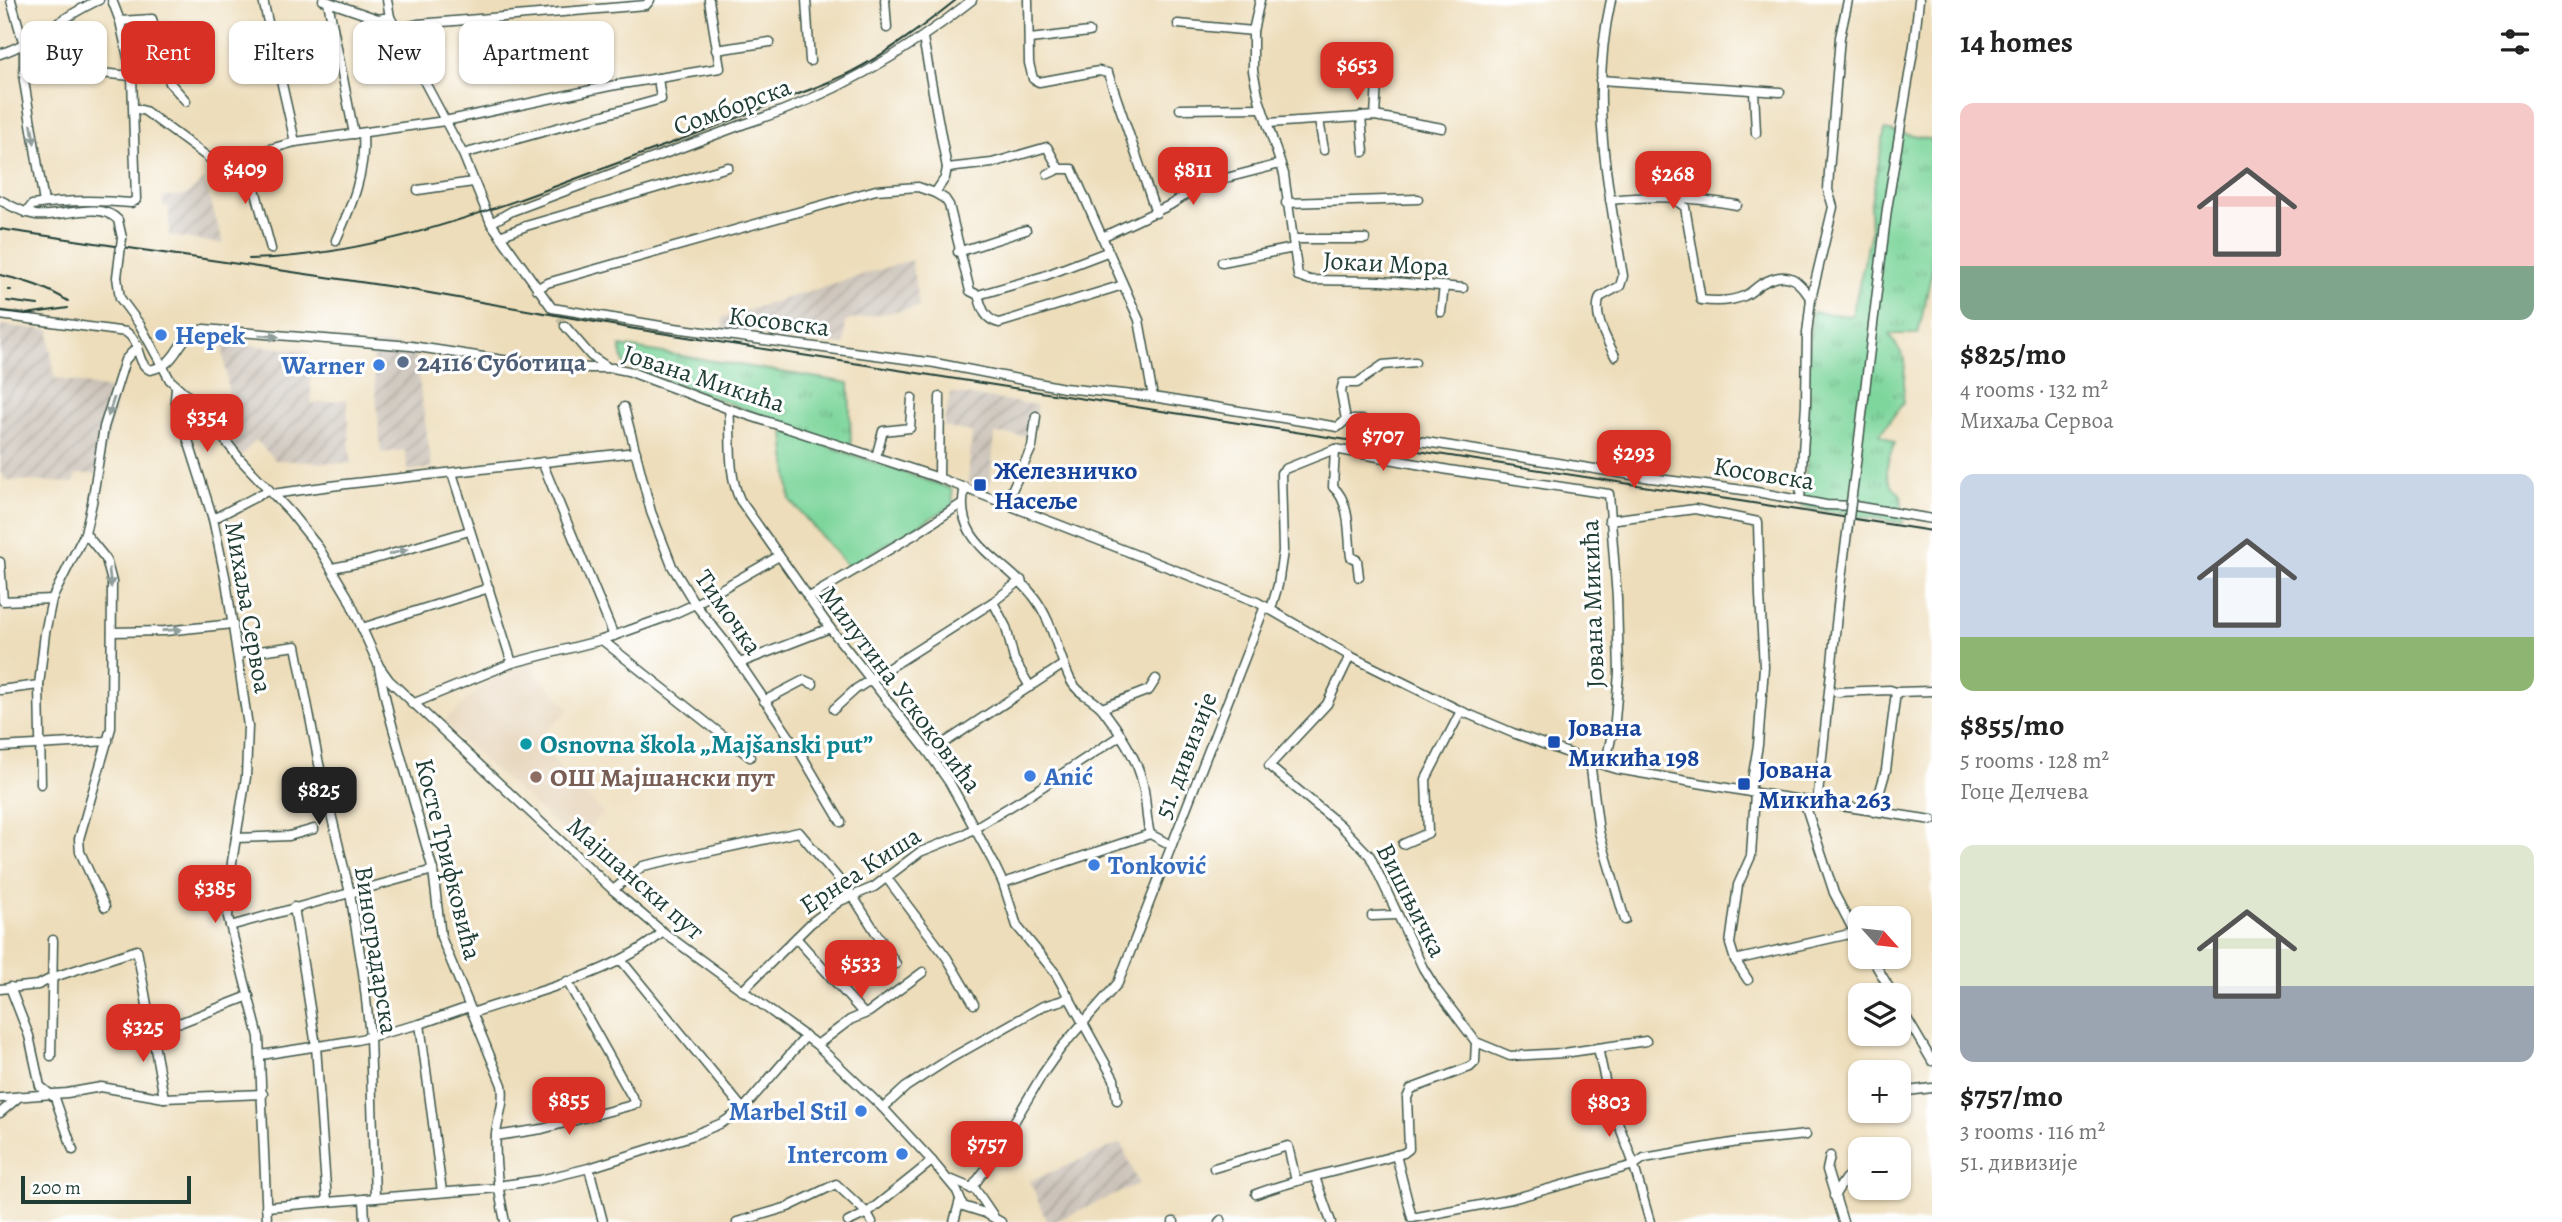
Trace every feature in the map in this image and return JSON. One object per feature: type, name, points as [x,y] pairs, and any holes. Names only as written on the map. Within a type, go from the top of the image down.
[{"type":"street","points":[[11,0],[21,35]]},
{"type":"street","points":[[61,21],[99,0]]},
{"type":"street","points":[[112,0],[121,26]]},
{"type":"street","points":[[263,0],[295,142]]},
{"type":"street","name":"Косовска","points":[[387,0],[393,21]]},
{"type":"street","points":[[134,108],[145,111],[217,164],[295,142],[445,121],[610,86],[720,68],[709,0]]},
{"type":"street","points":[[806,0],[810,61]]},
{"type":"street","points":[[885,0],[887,28]]},
{"type":"street","name":"Сомборска","points":[[491,223],[512,211],[782,112],[864,74],[923,38],[972,0]]},
{"type":"street","points":[[1028,0],[1030,73],[1039,82],[1100,71],[1108,73],[1156,213]]},
{"type":"street","name":"Јокаи Мора","points":[[1259,0],[1253,31],[1253,71],[1284,174],[1298,276],[1303,279],[1382,281],[1463,288]]},
{"type":"street","points":[[1611,0],[1600,80],[1601,143],[1623,281],[1620,286],[1600,297],[1598,309],[1603,331],[1615,356]]},
{"type":"street","points":[[1800,500],[1807,333],[1811,299],[1833,208],[1828,190],[1829,172],[1840,37],[1847,0]]},
{"type":"street","points":[[1817,804],[1840,587],[1887,209],[1919,0]]},
{"type":"street","points":[[336,240],[354,201],[362,168],[358,133],[326,1],[378,19],[390,16]]},
{"type":"street","points":[[445,21],[650,2]]},
{"type":"street","points":[[120,21],[152,19],[170,83],[187,101]]},
{"type":"street","points":[[1178,24],[1253,31]]},
{"type":"street","points":[[1030,39],[1089,32]]},
{"type":"street","points":[[923,38],[947,168],[945,178],[934,193]]},
{"type":"street","points":[[716,50],[770,42]]},
{"type":"street","points":[[0,54],[21,46]]},
{"type":"street","points":[[1375,116],[1378,65]]},
{"type":"street","points":[[463,153],[661,99],[658,78]]},
{"type":"street","points":[[1600,80],[1780,92]]},
{"type":"street","points":[[27,84],[44,203]]},
{"type":"street","points":[[0,200],[26,213],[28,206],[44,203],[88,199],[134,202],[137,197],[132,84]]},
{"type":"street","name":"Косовска","points":[[426,84],[463,153],[491,223],[552,308],[667,327],[935,363],[1064,388],[1153,397],[1338,427],[1346,420],[1364,420],[1382,437],[1932,519]]},
{"type":"street","points":[[1754,91],[1756,133]]},
{"type":"street","points":[[1180,109],[1262,108]]},
{"type":"street","points":[[1361,116],[1364,152]]},
{"type":"street","points":[[1268,123],[1375,116],[1442,128]]},
{"type":"street","points":[[1319,120],[1324,150]]},
{"type":"street","points":[[947,168],[992,163],[1047,147],[1059,169]]},
{"type":"street","points":[[246,155],[271,249]]},
{"type":"street","points":[[1102,236],[1156,213],[1203,184],[1280,164]]},
{"type":"street","points":[[500,236],[728,167]]},
{"type":"street","points":[[1048,174],[1059,169],[1072,169],[1139,320],[1153,397]]},
{"type":"street","points":[[418,190],[473,183]]},
{"type":"street","points":[[537,289],[547,283],[876,190],[918,187],[945,199],[949,205],[958,251],[970,291],[978,295],[1044,276],[1107,252]]},
{"type":"street","points":[[1671,197],[1685,207],[1701,300],[1718,302],[1745,296],[1767,280],[1786,276],[1798,280],[1811,299]]},
{"type":"street","points":[[1611,200],[1690,197],[1737,205]]},
{"type":"street","points":[[1286,202],[1418,199]]},
{"type":"street","name":"Мајшански пут","points":[[26,213],[47,215],[106,212],[118,220],[122,238],[117,278],[120,298],[140,325],[176,388],[197,403],[239,458],[304,529],[332,568],[388,680],[613,890],[663,932],[817,1045],[883,1108],[946,1177],[960,1198]]},
{"type":"street","points":[[958,251],[1026,230]]},
{"type":"street","points":[[1222,262],[1294,243],[1365,239]]},
{"type":"street","points":[[978,295],[984,314],[999,323],[1123,285]]},
{"type":"street","points":[[1441,312],[1444,286]]},
{"type":"street","points":[[0,315],[115,329],[131,335],[138,346],[145,368],[152,370],[162,367]]},
{"type":"street","points":[[565,326],[591,356],[613,368]]},
{"type":"street","name":"Јована Микића","points":[[162,367],[168,364],[187,336],[209,329],[411,346],[503,360],[613,368],[939,478],[1268,607],[1350,656],[1461,710],[1513,733],[1590,761],[1753,793],[1932,820]]},
{"type":"street","points":[[41,784],[39,685],[52,599],[64,570],[85,533],[104,427],[125,360],[138,346]]},
{"type":"street","points":[[589,368],[591,356]]},
{"type":"street","points":[[1346,420],[1341,392],[1343,383],[1357,383],[1383,365],[1415,362]]},
{"type":"street","name":"Михаља Сервоа","points":[[176,388],[174,399],[213,519],[245,694],[249,750],[228,904],[230,926],[259,1037],[267,1222]]},
{"type":"street","points":[[939,478],[940,397]]},
{"type":"street","points":[[876,457],[883,431],[910,428],[912,398]]},
{"type":"street","name":"Тимочка","points":[[624,407],[662,544],[695,604],[740,663],[801,754],[841,822]]},
{"type":"street","name":"Милутина Ускоковића","points":[[729,409],[734,486],[740,500],[830,628],[929,752],[976,827],[1003,883],[1017,926],[1056,974],[1070,998],[1114,1079],[1116,1101]]},
{"type":"street","points":[[1006,503],[1032,447],[1036,416]]},
{"type":"street","points":[[1268,607],[1278,585],[1283,551],[1281,473],[1335,449],[1333,487],[1341,494],[1344,503],[1351,557],[1357,560],[1359,576]]},
{"type":"street","name":"Јована Микића","points":[[1335,449],[1449,470],[1609,494],[1617,598],[1619,673],[1615,720],[1605,766]]},
{"type":"street","points":[[213,519],[270,492],[636,452]]},
{"type":"street","points":[[542,462],[614,636]]},
{"type":"street","points":[[452,473],[512,663]]},
{"type":"street","points":[[965,488],[961,504],[965,521],[977,543],[1021,580],[1034,597],[1048,620],[1075,688],[1102,708],[1121,735],[1143,783],[1150,834]]},
{"type":"street","points":[[808,598],[961,504]]},
{"type":"street","points":[[1609,520],[1695,509],[1758,522],[1764,667],[1753,793],[1751,856],[1738,885],[1730,944],[1735,960],[1748,980]]},
{"type":"street","points":[[332,568],[368,561],[469,531]]},
{"type":"street","points":[[85,533],[106,559],[110,570],[112,710],[108,741],[79,839],[79,852],[105,907]]},
{"type":"street","points":[[412,704],[512,663],[614,636],[695,604],[779,556]]},
{"type":"street","points":[[0,562],[4,601],[52,599]]},
{"type":"street","points":[[834,709],[856,689],[993,602],[1021,580]]},
{"type":"street","points":[[362,628],[489,588]]},
{"type":"street","points":[[993,602],[1006,627],[1014,659],[1030,687]]},
{"type":"street","name":"51. дивизије","points":[[970,1189],[988,1166],[1042,1075],[1082,1022],[1118,983],[1268,607]]},
{"type":"street","points":[[112,632],[165,631],[233,624]]},
{"type":"street","points":[[740,663],[830,628]]},
{"type":"street","points":[[602,639],[750,757]]},
{"type":"street","name":"Виноградарска","points":[[238,654],[296,646],[319,764],[351,893],[363,972],[370,1036],[375,1198]]},
{"type":"street","name":"Вишњичка","points":[[1350,656],[1326,704],[1269,766],[1355,839],[1370,856],[1436,989],[1476,1042]]},
{"type":"street","points":[[929,752],[1064,664]]},
{"type":"street","name":"Косте Трифковића","points":[[379,666],[389,714],[433,870],[441,937],[502,1085],[503,1100],[496,1136],[498,1188],[505,1222]]},
{"type":"street","points":[[1102,708],[1149,690],[1156,679]]},
{"type":"street","points":[[764,701],[804,680],[813,684]]},
{"type":"street","points":[[0,690],[39,685]]},
{"type":"street","points":[[1838,692],[1932,691]]},
{"type":"street","points":[[1874,812],[1886,770],[1896,692]]},
{"type":"street","points":[[1403,844],[1428,834],[1426,779],[1461,710]]},
{"type":"street","name":"Ернеа Киша","points":[[742,991],[826,911],[852,895],[866,891],[920,852],[963,835],[1121,735]]},
{"type":"street","points":[[0,747],[108,741]]},
{"type":"street","points":[[1590,761],[1599,832],[1625,920]]},
{"type":"street","points":[[1804,801],[1834,893],[1848,921]]},
{"type":"street","points":[[236,838],[280,837],[314,830]]},
{"type":"street","points":[[613,890],[643,866],[799,832],[852,895],[896,964]]},
{"type":"street","points":[[1003,883],[1150,834],[1171,845]]},
{"type":"street","points":[[230,926],[433,870]]},
{"type":"street","points":[[886,877],[947,958],[974,1004]]},
{"type":"street","points":[[294,907],[316,1046],[327,1202]]},
{"type":"street","points":[[1372,916],[1397,915]]},
{"type":"street","points":[[261,1055],[370,1036],[568,981],[621,960],[663,932]]},
{"type":"street","points":[[1735,960],[1848,934]]},
{"type":"street","points":[[796,938],[864,1014]]},
{"type":"street","points":[[51,1056],[53,940]]},
{"type":"street","points":[[0,989],[38,985],[54,977],[137,950],[164,1098]]},
{"type":"street","points":[[621,960],[743,1109]]},
{"type":"street","points":[[817,1045],[923,972]]},
{"type":"street","points":[[496,1136],[554,1126],[636,1104],[568,981]]},
{"type":"street","points":[[10,987],[29,1037],[40,1086],[51,1094],[73,1150]]},
{"type":"street","points":[[150,1025],[182,1022],[249,996]]},
{"type":"street","points":[[883,1108],[906,1087],[951,1058],[1043,1006],[1070,998]]},
{"type":"street","points":[[419,1024],[442,1192]]},
{"type":"street","points":[[1911,1024],[1931,1057]]},
{"type":"street","points":[[266,1207],[498,1188],[589,1168],[707,1130],[743,1109],[806,1036]]},
{"type":"street","points":[[1256,1194],[1409,1149],[1407,1098],[1411,1089],[1470,1067],[1475,1062],[1476,1042],[1510,1056],[1646,1041]]},
{"type":"street","points":[[1598,1048],[1609,1099],[1634,1165],[1650,1222]]},
{"type":"street","points":[[0,1098],[101,1087],[164,1098],[262,1094]]},
{"type":"street","points":[[1911,1091],[1932,1088]]},
{"type":"street","points":[[0,1113],[20,1096]]},
{"type":"street","points":[[1396,1155],[1412,1218],[1512,1199],[1634,1165],[1644,1158],[1738,1142],[1806,1135]]},
{"type":"street","points":[[1214,1168],[1288,1146],[1296,1181]]},
{"type":"street","points":[[1830,1156],[1827,1170],[1843,1222]]},
{"type":"street","points":[[848,1222],[867,1213],[932,1161]]},
{"type":"street","name":"51. дивизије","points":[[980,1197],[988,1166]]},
{"type":"street","points":[[589,1168],[603,1222]]},
{"type":"street","points":[[1833,1196],[1848,1175]]},
{"type":"street","name":"Мајшански пут","points":[[946,1177],[970,1189]]},
{"type":"street","points":[[1315,1177],[1331,1222]]},
{"type":"street","points":[[737,1222],[788,1207],[835,1184],[867,1213],[872,1222]]},
{"type":"street","points":[[956,1222],[960,1198],[963,1191],[970,1189],[976,1190],[999,1220]]},
{"type":"street","points":[[956,1222],[976,1206],[980,1197]]},
{"type":"street","points":[[960,1198],[963,1206],[999,1220]]},
{"type":"street","points":[[364,1199],[365,1222]]},
{"type":"shaded area","points":[[204,180],[223,244],[169,236],[169,207],[163,206],[163,197],[186,195]]},
{"type":"shaded area","points":[[911,260],[919,307],[845,321],[845,345],[765,338],[765,329],[725,335],[722,318]]},
{"type":"shaded area","points":[[0,325],[50,330],[55,378],[118,391],[100,474],[76,474],[74,483],[6,480],[0,472]]},
{"type":"shaded area","points":[[222,342],[308,351],[312,404],[347,399],[351,464],[275,460],[256,440],[240,457],[199,405],[230,404]]},
{"type":"shaded area","points":[[372,345],[414,347],[432,468],[408,471],[405,450],[381,453]]},
{"type":"shaded area","points":[[951,393],[1037,405],[1031,436],[995,434],[989,488],[968,482],[972,432],[943,427]]},
{"type":"shaded area","name":"ОШ Мајшански пут","points":[[533,662],[536,674],[570,709],[536,741],[603,813],[576,843],[442,723],[496,674]]},
{"type":"shaded area","points":[[1121,1143],[1139,1184],[1054,1222],[1047,1222],[1030,1181]]},
{"type":"green space","points":[[1885,130],[1932,140],[1932,271],[1918,334],[1889,334],[1905,359],[1903,403],[1880,434],[1895,443],[1887,470],[1890,482],[1901,495],[1903,523],[1802,507],[1808,452],[1807,370],[1812,312],[1852,316],[1871,232],[1870,207]]},
{"type":"green space","points":[[620,346],[849,383],[851,449],[624,364]]},
{"type":"green space","points":[[784,431],[952,489],[953,505],[848,567],[790,500]]},
{"type":"tunnel","points":[[552,308],[565,326]]},
{"type":"railway","points":[[249,259],[297,256],[393,239],[532,195],[842,76],[892,48],[956,0]]},
{"type":"railway","points":[[0,229],[401,288],[635,329],[1932,531]]},
{"type":"railway","points":[[0,275],[36,285],[68,301]]},
{"type":"railway","points":[[7,301],[38,305]]},
{"type":"railway","points":[[0,311],[26,314],[68,308]]},
{"type":"place","name":"Hepek","points":[[161,335]]},
{"type":"place","name":"24116 Суботица","points":[[403,362]]},
{"type":"place","name":"Warner","points":[[379,365]]},
{"type":"place","name":"Железничко Насеље","points":[[980,485]]},
{"type":"place","name":"Јована Микића 198","points":[[1554,742]]},
{"type":"place","name":"Osnovna škola „Majšanski put”","points":[[526,744]]},
{"type":"place","name":"Anić","points":[[1030,776]]},
{"type":"place","name":"ОШ Мајшански пут","points":[[536,777]]},
{"type":"place","name":"Јована Микића 263","points":[[1744,784]]},
{"type":"place","name":"Tonković","points":[[1094,865]]},
{"type":"place","name":"Marbel Stil","points":[[861,1111]]},
{"type":"place","name":"Intercom","points":[[902,1154]]}]
